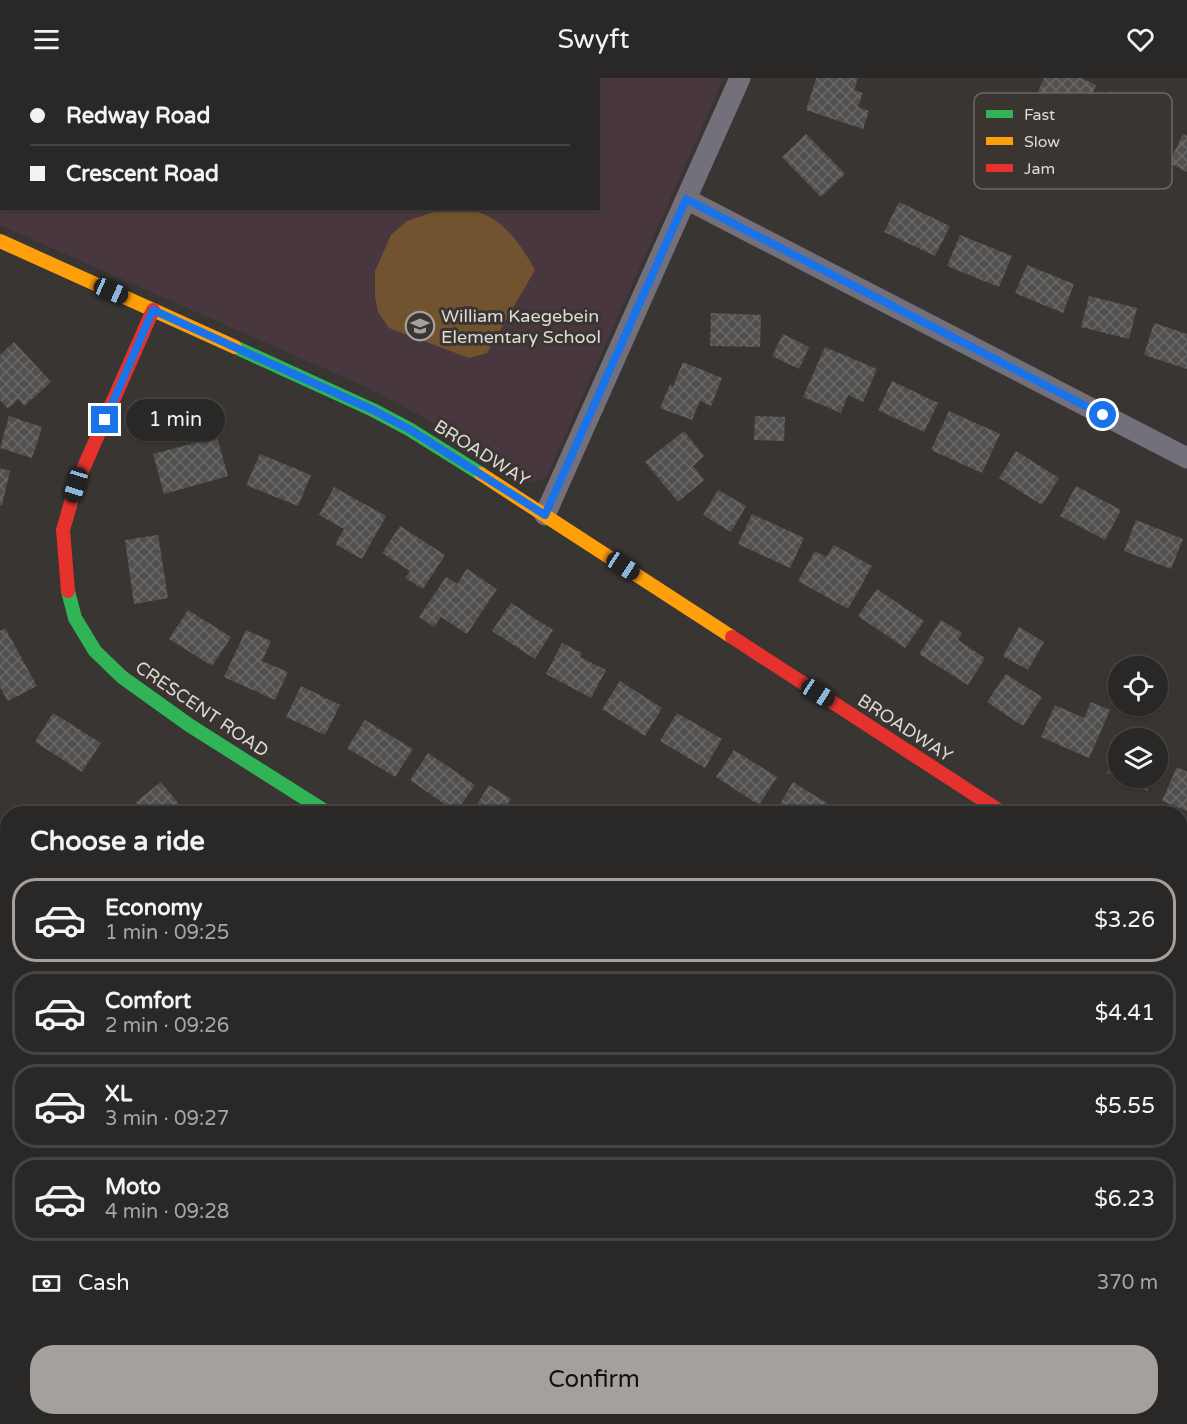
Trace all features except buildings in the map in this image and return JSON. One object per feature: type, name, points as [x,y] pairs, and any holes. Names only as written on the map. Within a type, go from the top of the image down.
[{"type":"street","points":[[545,515],[740,78]]},
{"type":"street","points":[[686,199],[1187,459]]},
{"type":"street","name":"BROADWAY","points":[[0,241],[373,410],[409,429],[992,806]]},
{"type":"street","name":"CRESCENT ROAD","points":[[153,310],[76,485],[63,530],[67,590],[75,618],[95,651],[122,677],[189,725],[317,806]]},
{"type":"shaded area","name":"William Kaegebein Elementary School","points":[[600,78],[724,78],[547,476],[540,481],[524,482],[430,421],[370,389],[0,225],[0,210],[600,210]]},
{"type":"shaded area","points":[[440,210],[471,211],[490,217],[513,237],[535,270],[487,353],[469,358],[389,328],[378,312],[375,297],[375,271],[391,235],[407,221]]},
{"type":"traffic: fast","points":[[235,347],[373,410],[409,429],[481,474]]},
{"type":"traffic: fast","points":[[68,591],[75,618],[95,651],[122,677],[189,725],[317,806]]},
{"type":"traffic: slow","points":[[0,241],[235,347]]},
{"type":"traffic: slow","points":[[481,474],[732,637]]},
{"type":"traffic: jam","points":[[68,591],[63,530],[76,485],[153,310]]},
{"type":"traffic: jam","points":[[732,637],[992,806]]},
{"type":"place","name":"William Kaegebein Elementary School","points":[[420,326]]},
{"type":"route","points":[[105,420],[153,310],[373,410],[409,429],[545,515],[686,199],[1103,415]]}]
